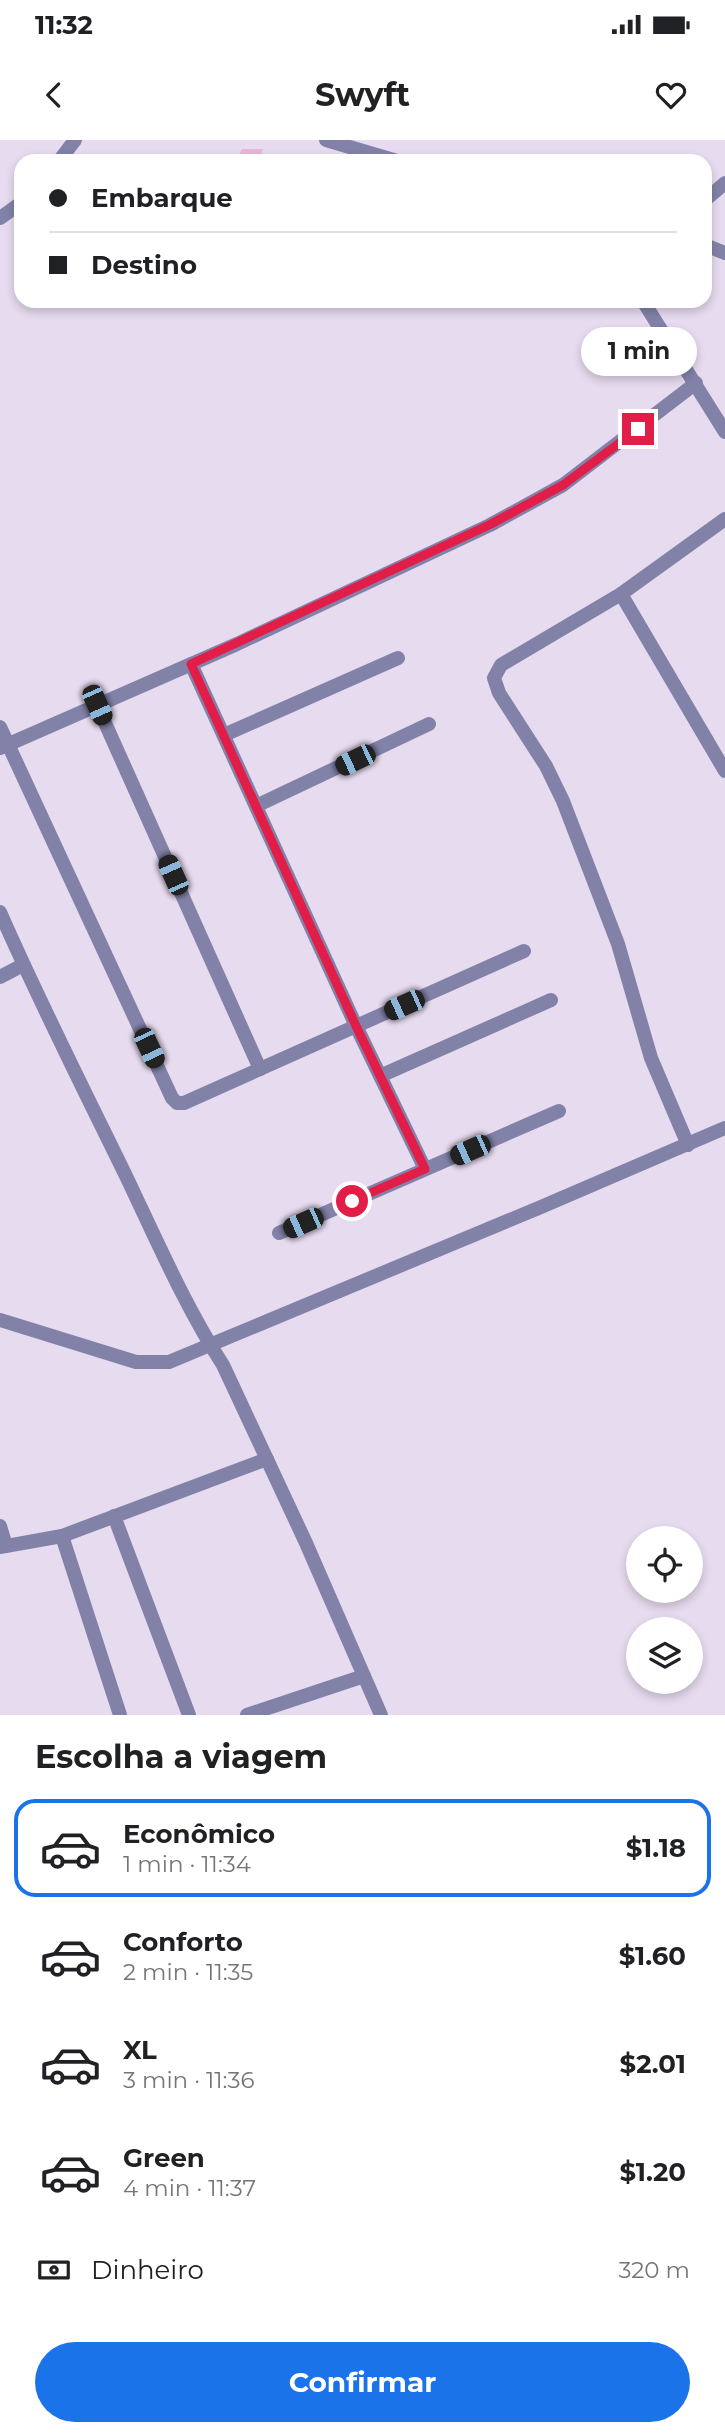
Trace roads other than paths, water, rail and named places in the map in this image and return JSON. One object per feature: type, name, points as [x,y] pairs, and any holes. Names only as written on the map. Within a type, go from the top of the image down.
[{"type":"street","points":[[64,154],[75,140]]},
{"type":"street","points":[[326,140],[373,154]]},
{"type":"street","points":[[648,308],[725,432]]},
{"type":"street","points":[[4,746],[191,664],[491,524],[563,485],[696,383]]},
{"type":"street","points":[[688,1144],[652,1058],[618,944],[572,824],[546,766],[499,693],[494,678],[501,665],[621,594],[725,519]]},
{"type":"street","points":[[621,594],[725,771]]},
{"type":"street","points":[[224,735],[398,658]]},
{"type":"street","points":[[191,664],[356,1026],[425,1169]]},
{"type":"street","points":[[97,705],[260,1069]]},
{"type":"street","points":[[256,806],[429,724]]},
{"type":"street","points":[[0,727],[4,746],[172,1098],[177,1103],[184,1103],[524,950]]},
{"type":"street","points":[[0,912],[23,965],[211,1346],[223,1365],[381,1715]]},
{"type":"street","points":[[0,977],[23,965]]},
{"type":"street","points":[[380,1076],[551,1000]]},
{"type":"street","points":[[279,1233],[559,1111]]},
{"type":"street","points":[[0,1320],[136,1362],[169,1362],[725,1128]]},
{"type":"street","points":[[0,1526],[3,1547],[62,1536],[267,1459]]},
{"type":"street","points":[[114,1516],[189,1715]]},
{"type":"street","points":[[62,1536],[120,1715]]},
{"type":"street","points":[[247,1715],[364,1676]]}]
